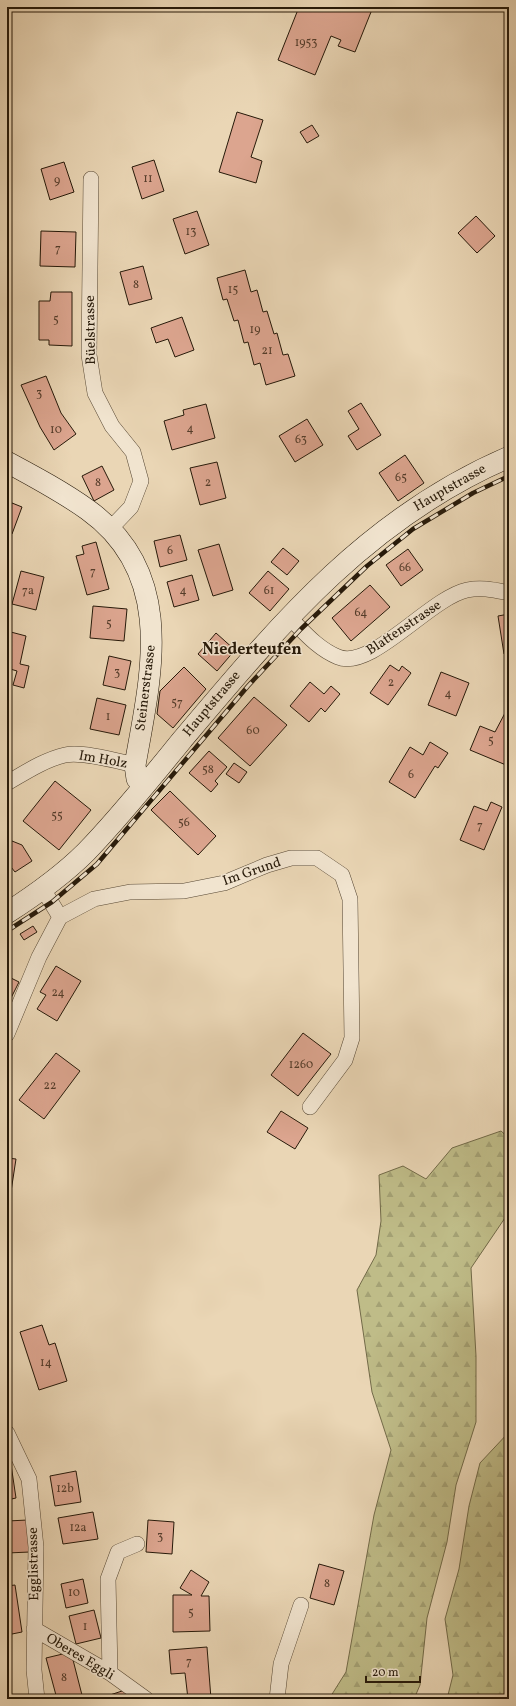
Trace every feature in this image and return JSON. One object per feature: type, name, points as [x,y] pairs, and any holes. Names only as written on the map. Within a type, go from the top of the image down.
[{"type":"street","name":"Büelstrasse","points":[[91,179],[89,355],[95,393],[112,426],[133,452],[141,481],[131,508],[110,529]]},
{"type":"street","name":"Hauptstrasse","points":[[7,913],[43,889],[85,853],[233,680],[289,617],[334,572],[392,523],[453,484],[509,457]]},
{"type":"street","name":"Steinerstrasse","points":[[7,462],[89,510],[110,529],[133,562],[143,582],[150,606],[152,656],[135,765],[137,779],[144,785]]},
{"type":"street","name":"Blattenstrasse","points":[[289,617],[320,648],[339,658],[356,659],[373,652],[441,602],[465,591],[484,588],[509,593]]},
{"type":"street","name":"Im Holz","points":[[7,783],[40,763],[66,754],[98,757],[135,765]]},
{"type":"street","name":"Im Grund","points":[[60,918],[94,899],[130,892],[184,891],[218,884],[267,865],[291,858],[317,858],[342,875],[350,899],[352,1038],[345,1060],[310,1107]]},
{"type":"street","points":[[7,1034],[39,957],[60,918],[43,889]]},
{"type":"street","name":"Egglistrasse","points":[[7,1433],[29,1479],[36,1547],[34,1670],[37,1699]]},
{"type":"street","points":[[110,1673],[108,1579],[118,1552],[137,1544]]},
{"type":"street","points":[[277,1699],[281,1664],[301,1605]]},
{"type":"street","name":"Oberes Eggli","points":[[34,1629],[110,1673],[146,1699]]},
{"type":"green space","points":[[501,1131],[509,1138],[509,1212],[471,1268],[476,1356],[476,1422],[456,1485],[447,1542],[427,1618],[420,1685],[414,1699],[329,1699],[346,1672],[374,1515],[391,1450],[372,1392],[357,1290],[376,1255],[381,1221],[379,1175],[403,1166],[426,1179],[452,1148]]},
{"type":"green space","points":[[509,1432],[509,1699],[447,1699],[453,1675],[445,1619],[459,1569],[469,1506],[480,1463]]},
{"type":"building","points":[[299,7],[373,7],[355,52],[338,46],[341,40],[331,36],[315,75],[278,60]]},
{"type":"building","points":[[237,112],[263,120],[251,157],[262,161],[256,183],[219,172]]},
{"type":"building","points":[[312,125],[319,136],[307,143],[300,132]]},
{"type":"building","points":[[154,160],[164,191],[142,199],[132,167]]},
{"type":"building","points":[[64,162],[74,192],[50,200],[41,169]]},
{"type":"building","points":[[197,211],[209,245],[185,254],[173,219]]},
{"type":"building","points":[[476,216],[495,236],[477,253],[458,233]]},
{"type":"building","points":[[41,231],[76,232],[75,267],[40,266]]},
{"type":"building","points":[[143,266],[152,299],[129,305],[120,272]]},
{"type":"building","points":[[245,270],[251,292],[257,290],[263,312],[267,311],[274,334],[277,333],[283,355],[288,354],[295,376],[266,385],[260,363],[254,365],[248,342],[244,343],[238,320],[234,321],[227,299],[223,300],[217,278]]},
{"type":"building","points":[[51,292],[72,292],[72,346],[49,345],[49,340],[39,340],[39,301],[50,301]]},
{"type":"building","points":[[182,317],[194,350],[175,357],[168,339],[156,343],[151,328]]},
{"type":"building","points":[[46,376],[61,413],[76,434],[54,450],[40,427],[21,385]]},
{"type":"building","points":[[361,403],[381,435],[357,450],[348,436],[359,429],[348,411]]},
{"type":"building","points":[[206,404],[215,438],[172,450],[164,421],[184,415],[183,410]]},
{"type":"building","points":[[307,419],[323,445],[295,462],[279,436]]},
{"type":"building","points":[[405,455],[424,483],[398,501],[379,473]]},
{"type":"building","points":[[217,462],[226,498],[200,505],[190,468]]},
{"type":"building","points":[[102,466],[114,490],[94,501],[82,476]]},
{"type":"building","points":[[7,501],[22,507],[12,534],[7,532]]},
{"type":"building","points":[[180,535],[187,560],[160,567],[154,541]]},
{"type":"building","points":[[96,542],[109,589],[87,595],[76,556],[84,554],[82,546]]},
{"type":"building","points":[[219,544],[233,590],[213,596],[198,550]]},
{"type":"building","points":[[283,548],[299,561],[287,575],[271,562]]},
{"type":"building","points":[[408,549],[423,570],[401,586],[386,565]]},
{"type":"building","points":[[21,571],[44,577],[36,610],[12,604]]},
{"type":"building","points":[[268,571],[289,589],[270,611],[249,593]]},
{"type":"building","points":[[192,575],[199,600],[174,607],[167,582]]},
{"type":"building","points":[[370,585],[390,607],[351,641],[332,618]]},
{"type":"building","points":[[93,606],[127,609],[124,641],[90,638]]},
{"type":"building","points":[[509,614],[509,653],[504,654],[498,616]]},
{"type":"building","points":[[7,631],[26,636],[20,664],[29,666],[24,688],[13,685],[17,671],[7,668]]},
{"type":"building","points":[[216,633],[235,650],[217,671],[198,654]]},
{"type":"building","points":[[109,656],[131,661],[125,690],[103,685]]},
{"type":"building","points":[[390,665],[399,671],[402,666],[411,673],[388,705],[370,693]]},
{"type":"building","points":[[184,667],[206,689],[173,728],[157,714],[160,691]]},
{"type":"building","points":[[441,672],[469,683],[456,716],[428,705]]},
{"type":"building","points":[[310,682],[324,694],[331,686],[340,694],[325,712],[321,708],[309,722],[290,706]]},
{"type":"building","points":[[254,697],[287,725],[250,766],[218,738]]},
{"type":"building","points":[[97,698],[126,705],[119,735],[90,729]]},
{"type":"building","points":[[505,713],[509,715],[509,759],[506,765],[470,750],[480,726],[495,732]]},
{"type":"building","points":[[430,742],[448,753],[438,768],[435,766],[415,798],[389,782],[410,747],[423,755]]},
{"type":"building","points":[[209,751],[227,767],[215,781],[218,784],[211,792],[189,773]]},
{"type":"building","points":[[234,763],[247,772],[239,783],[226,774]]},
{"type":"building","points":[[55,781],[91,810],[59,850],[23,821]]},
{"type":"building","points":[[170,791],[216,836],[198,855],[151,810]]},
{"type":"building","points":[[491,802],[502,807],[484,850],[460,840],[474,806],[487,811]]},
{"type":"building","points":[[12,841],[22,845],[32,861],[15,872],[11,867],[7,870],[7,844]]},
{"type":"building","points":[[33,926],[37,932],[24,940],[20,934]]},
{"type":"building","points":[[56,966],[81,981],[57,1021],[37,1009],[46,995],[40,992]]},
{"type":"building","points":[[7,976],[19,982],[7,1006]]},
{"type":"building","points":[[303,1033],[331,1054],[298,1096],[271,1075]]},
{"type":"building","points":[[56,1053],[80,1071],[44,1119],[19,1100]]},
{"type":"building","points":[[281,1111],[308,1128],[295,1149],[267,1132]]},
{"type":"building","points":[[7,1158],[16,1159],[10,1198],[7,1197]]},
{"type":"building","points":[[42,1325],[49,1345],[55,1343],[67,1381],[39,1390],[20,1332]]},
{"type":"building","points":[[7,1458],[10,1458],[16,1498],[7,1500]]},
{"type":"building","points":[[76,1471],[81,1502],[55,1506],[50,1476]]},
{"type":"building","points":[[93,1512],[98,1539],[63,1544],[58,1518]]},
{"type":"building","points":[[28,1520],[30,1552],[7,1553],[7,1521]]},
{"type":"building","points":[[148,1520],[174,1522],[172,1554],[146,1552]]},
{"type":"building","points":[[319,1564],[344,1571],[334,1605],[310,1598]]},
{"type":"building","points":[[191,1570],[209,1582],[201,1596],[209,1596],[210,1631],[173,1632],[173,1595],[192,1595],[180,1588]]},
{"type":"building","points":[[83,1579],[88,1603],[66,1608],[61,1584]]},
{"type":"building","points":[[15,1585],[22,1632],[7,1635],[7,1586]]},
{"type":"building","points":[[94,1610],[101,1638],[76,1644],[69,1616]]},
{"type":"building","points":[[207,1647],[211,1699],[188,1699],[185,1673],[171,1674],[169,1650]]},
{"type":"building","points":[[71,1652],[83,1699],[57,1699],[46,1658]]},
{"type":"building","points":[[128,1689],[132,1699],[105,1699],[104,1697]]},
{"type":"railway","points":[[7,931],[52,902],[97,864],[248,686],[301,629],[367,566],[413,529],[473,493],[509,476]]},
{"type":"district","name":"Niederteufen","points":[[252,650]]}]
